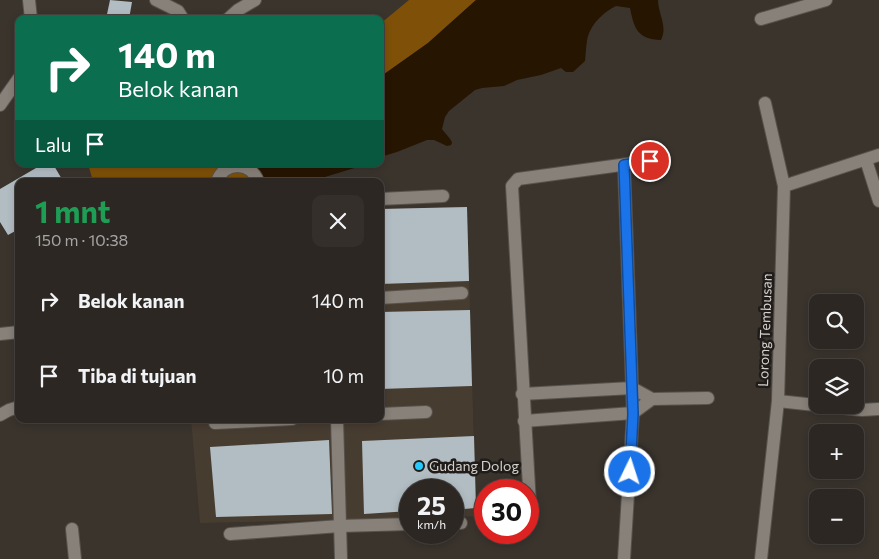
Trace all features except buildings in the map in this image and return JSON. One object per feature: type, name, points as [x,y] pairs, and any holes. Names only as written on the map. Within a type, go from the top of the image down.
[{"type":"street","points":[[29,0],[31,15]]},
{"type":"street","points":[[156,0],[178,11],[180,15]]},
{"type":"street","points":[[232,15],[254,0]]},
{"type":"street","points":[[761,19],[826,0]]},
{"type":"street","points":[[0,105],[15,84]]},
{"type":"street","name":"Lorong Tembusan","points":[[761,559],[778,401],[784,186],[765,103]]},
{"type":"street","points":[[784,186],[879,155]]},
{"type":"street","points":[[866,160],[879,201]]},
{"type":"street","points":[[528,479],[512,186],[518,179],[650,161]]},
{"type":"street","points":[[624,165],[633,414],[624,559]]},
{"type":"street","points":[[219,178],[228,167]]},
{"type":"street","points":[[246,167],[254,173],[256,178]]},
{"type":"street","points":[[384,199],[443,196]]},
{"type":"street","points":[[384,298],[462,293]]},
{"type":"street","points":[[0,334],[15,332]]},
{"type":"street","points":[[522,394],[632,388],[652,400],[708,398]]},
{"type":"street","points":[[524,421],[633,414],[652,400]]},
{"type":"street","points":[[778,401],[862,410],[879,409]]},
{"type":"street","points":[[0,415],[15,408]]},
{"type":"street","points":[[384,414],[426,412]]},
{"type":"street","points":[[337,423],[341,559]]},
{"type":"street","points":[[230,534],[340,526],[399,524]]},
{"type":"street","points":[[72,529],[75,559]]},
{"type":"shaded area","points":[[409,0],[476,0],[428,43],[384,74],[384,21]]},
{"type":"shaded area","points":[[476,0],[658,0],[663,25],[661,40],[642,35],[635,27],[630,8],[616,6],[603,14],[590,31],[587,39],[585,61],[573,72],[566,72],[561,68],[517,80],[504,86],[475,90],[449,111],[445,117],[442,129],[450,139],[451,145],[447,146],[434,140],[427,140],[384,156],[384,74],[428,43]]},
{"type":"shaded area","points":[[89,167],[253,167],[263,178],[92,178]]},
{"type":"shaded area","points":[[253,167],[358,167],[322,178],[263,178]]},
{"type":"shaded area","points":[[467,207],[475,479],[474,516],[464,517],[464,479],[399,479],[399,518],[200,523],[191,423],[384,423],[384,209]]},
{"type":"place","name":"Gudang Dolog","points":[[419,466]]},
{"type":"route","points":[[630,472],[633,414],[624,165],[650,161]]}]
